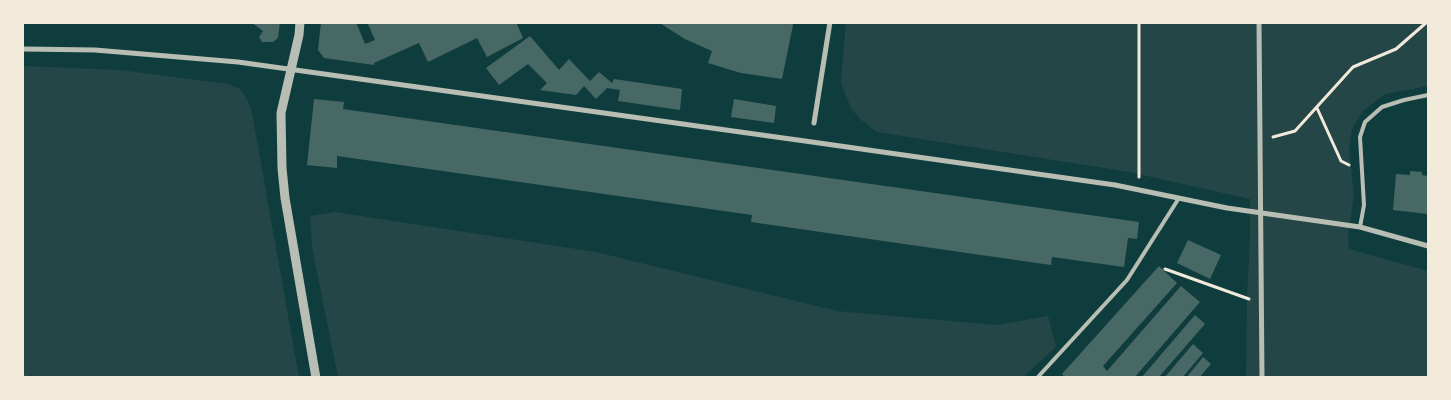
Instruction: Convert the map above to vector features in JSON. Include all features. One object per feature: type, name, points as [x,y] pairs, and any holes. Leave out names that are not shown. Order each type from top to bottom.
[{"type":"street","points":[[300,22],[299,35],[281,113],[282,168],[285,198],[316,378]]},
{"type":"street","points":[[814,123],[830,22]]},
{"type":"street","points":[[1259,22],[1262,378]]},
{"type":"street","points":[[22,49],[104,50],[238,62],[1105,183],[1227,208],[1360,227],[1428,246]]},
{"type":"lane","points":[[1360,227],[1364,205],[1360,137],[1365,122],[1382,108],[1404,100],[1428,95]]},
{"type":"lane","points":[[1038,378],[1128,280],[1178,198]]},
{"type":"path","points":[[1139,22],[1139,179]]},
{"type":"path","points":[[1260,141],[1295,132],[1353,66],[1396,50],[1427,22]]},
{"type":"path","points":[[1317,108],[1342,161],[1361,173]]},
{"type":"path","points":[[1165,269],[1247,299],[1262,299]]},
{"type":"shaded area","points":[[846,23],[1428,23],[1428,86],[1385,94],[1363,111],[1352,129],[1349,149],[1354,196],[1348,236],[1349,249],[1428,271],[1428,377],[1246,377],[1250,199],[1129,172],[877,132],[860,119],[851,108],[842,86]]},
{"type":"shaded area","points":[[23,66],[120,70],[228,84],[240,89],[248,101],[252,113],[299,377],[23,378]]},
{"type":"shaded area","points":[[335,212],[596,252],[837,311],[996,325],[1048,316],[1056,347],[1022,378],[338,377],[312,247],[310,216]]},
{"type":"building","points":[[251,22],[280,22],[278,38],[273,42],[262,42],[259,37],[263,31]]},
{"type":"building","points":[[321,22],[356,22],[365,44],[375,40],[367,22],[516,22],[523,38],[487,57],[477,38],[428,62],[419,43],[374,63],[374,65],[324,58],[318,50]]},
{"type":"building","points":[[658,22],[791,22],[793,25],[782,79],[741,73],[708,63],[712,51],[685,39]]},
{"type":"building","points":[[530,36],[559,70],[569,59],[590,81],[599,72],[612,83],[614,79],[682,89],[680,110],[618,101],[620,90],[607,88],[596,99],[584,86],[576,95],[540,90],[547,83],[528,64],[499,85],[486,68]]},
{"type":"building","points":[[314,99],[344,102],[343,109],[1139,222],[1137,239],[1128,238],[1124,267],[1052,257],[1051,265],[751,222],[752,215],[337,156],[337,168],[307,165]]},
{"type":"building","points":[[734,99],[776,106],[774,123],[731,117]]},
{"type":"building","points":[[1410,171],[1422,172],[1422,175],[1428,176],[1428,214],[1393,210],[1396,174],[1410,175]]},
{"type":"building","points":[[1188,240],[1221,255],[1210,279],[1177,263]]},
{"type":"building","points":[[1159,266],[1177,283],[1103,366],[1107,371],[1181,286],[1200,302],[1134,378],[1065,378],[1062,374]]},
{"type":"building","points":[[1195,315],[1205,324],[1158,378],[1141,378]]},
{"type":"building","points":[[1193,344],[1203,353],[1182,378],[1164,378]]},
{"type":"building","points":[[1203,357],[1211,364],[1199,378],[1186,378]]}]
